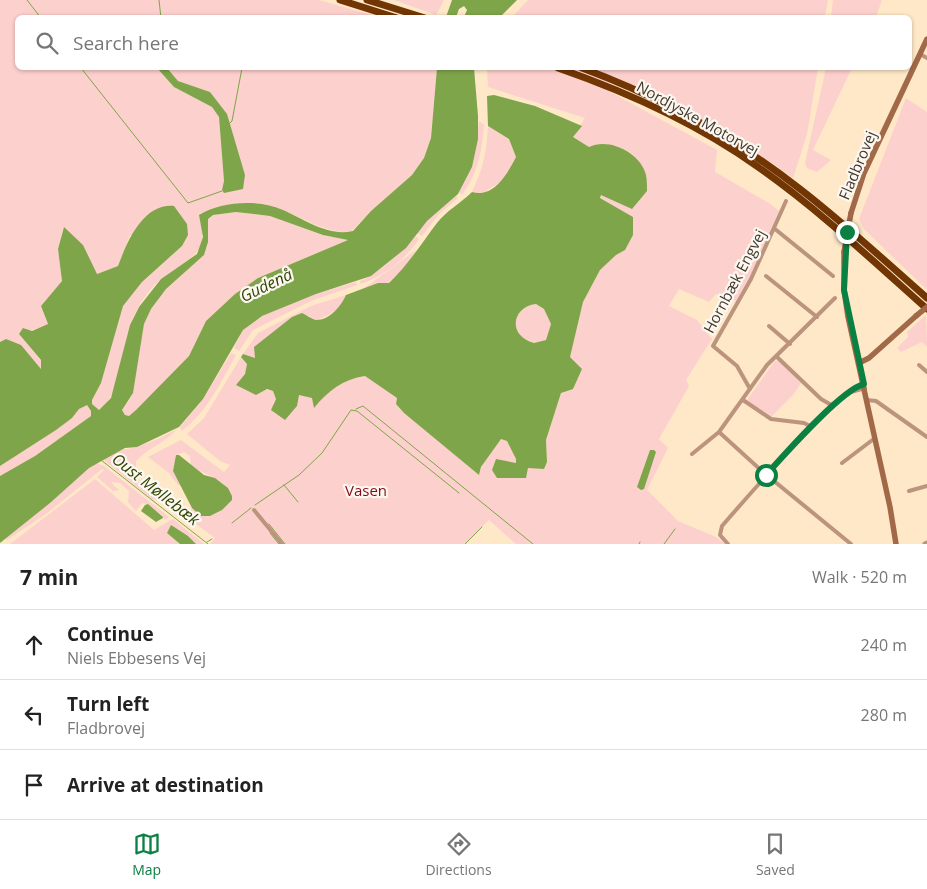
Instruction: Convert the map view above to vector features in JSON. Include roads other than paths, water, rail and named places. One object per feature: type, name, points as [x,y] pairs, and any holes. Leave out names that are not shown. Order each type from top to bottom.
[{"type":"highway","points":[[340,0],[388,15]]},
{"type":"highway","points":[[367,0],[416,15]]},
{"type":"highway","name":"Nordjyske Motorvej","points":[[563,70],[646,103],[715,140],[756,166],[828,221],[927,308]]},
{"type":"highway","name":"Nordjyske Motorvej","points":[[587,70],[622,84],[714,130],[760,160],[807,194],[927,298]]},
{"type":"main road","name":"Fladbrovej","points":[[896,544],[844,290],[844,252],[850,213],[864,173],[927,39]]},
{"type":"main road","points":[[858,361],[875,352],[927,308]]},
{"type":"street","points":[[920,54],[927,58]]},
{"type":"street","name":"Hornbæk Engvej","points":[[750,390],[737,366],[713,346],[751,280],[775,230],[786,201]]},
{"type":"street","points":[[775,230],[833,276]]},
{"type":"street","points":[[766,276],[817,317]]},
{"type":"street","points":[[692,454],[719,432],[767,365],[835,298]]},
{"type":"street","points":[[769,326],[790,344]]},
{"type":"street","points":[[777,357],[821,399],[832,406]]},
{"type":"street","points":[[919,365],[927,372]]},
{"type":"street","points":[[728,544],[720,535],[722,527],[766,475],[832,406],[849,393],[864,386]]},
{"type":"street","points":[[743,400],[776,421],[804,422],[812,427]]},
{"type":"street","points":[[868,400],[876,401],[925,436],[927,430]]},
{"type":"street","points":[[719,432],[766,475],[851,544]]},
{"type":"street","points":[[842,463],[875,438]]},
{"type":"street","points":[[909,491],[927,486]]},
{"type":"street","points":[[254,510],[282,544]]},
{"type":"water","points":[[452,0],[517,0],[502,15],[465,15],[467,10],[464,6],[459,9],[457,15],[447,15]]},
{"type":"water","points":[[159,70],[169,70],[178,81],[210,92],[227,114],[245,175],[243,189],[224,193],[222,190],[224,181],[219,117],[212,107],[174,87]]},
{"type":"water","name":"Gudenå","points":[[437,70],[474,70],[478,139],[472,167],[458,194],[427,221],[406,248],[371,276],[316,294],[262,316],[243,330],[203,399],[179,427],[137,447],[125,448],[89,468],[50,503],[0,543],[0,476],[35,456],[91,416],[91,411],[87,405],[79,409],[72,418],[56,430],[0,466],[0,342],[6,339],[21,345],[41,369],[41,360],[19,334],[23,328],[32,331],[48,324],[41,306],[62,281],[58,249],[64,227],[83,245],[97,274],[118,266],[126,246],[138,226],[153,211],[163,207],[174,206],[187,224],[188,235],[182,246],[142,282],[123,306],[101,383],[92,400],[92,404],[99,410],[111,398],[130,325],[139,307],[161,279],[197,254],[203,237],[199,215],[208,210],[229,204],[263,204],[273,206],[334,232],[353,231],[371,211],[412,175],[424,158],[431,138]],"holes":[[[236,212],[270,216],[323,235],[348,240],[258,278],[235,294],[206,321],[189,356],[136,410],[129,416],[125,415],[122,410],[133,393],[144,324],[151,309],[166,289],[204,255],[208,242],[208,219],[213,215]]]},
{"type":"water","points":[[494,95],[535,106],[582,126],[573,137],[589,147],[597,144],[606,144],[623,149],[638,160],[643,167],[647,179],[647,191],[632,209],[601,195],[600,198],[633,217],[633,235],[625,250],[616,255],[600,270],[583,302],[570,357],[582,369],[573,389],[561,393],[546,440],[547,462],[544,469],[528,468],[526,478],[497,478],[492,470],[496,459],[516,463],[516,459],[507,441],[501,439],[481,467],[479,475],[404,413],[396,404],[397,398],[365,376],[350,380],[336,387],[314,408],[312,398],[299,395],[297,406],[285,420],[271,410],[276,399],[273,391],[267,389],[256,395],[236,385],[245,374],[247,364],[241,357],[243,354],[255,358],[254,347],[292,317],[302,313],[316,320],[326,318],[341,304],[346,295],[378,283],[389,283],[445,215],[472,192],[480,193],[487,191],[499,183],[516,157],[509,139],[488,126],[487,96]],"holes":[[[536,304],[544,309],[551,324],[546,340],[534,343],[525,339],[516,328],[518,315],[528,306]]]},
{"type":"water","points":[[650,450],[656,452],[644,489],[641,490],[637,487]]},
{"type":"water","points":[[176,455],[179,455],[204,475],[215,478],[228,488],[232,500],[222,510],[210,516],[201,516],[192,508],[173,471]]},
{"type":"water","points":[[148,504],[163,518],[156,522],[141,511]]},
{"type":"water","points":[[171,525],[188,536],[196,544],[180,544],[167,533]]},
{"type":"waterway","points":[[27,0],[39,15]]},
{"type":"waterway","points":[[159,0],[161,15]]},
{"type":"waterway","points":[[83,70],[188,203],[222,191]]},
{"type":"waterway","points":[[229,124],[232,121],[242,70]]},
{"type":"waterway","points":[[356,409],[363,406],[533,544]]},
{"type":"waterway","points":[[255,505],[299,475],[322,453],[351,410],[357,411],[459,493]]},
{"type":"waterway","name":"Oust Møllebæk","points":[[101,460],[208,544]]},
{"type":"waterway","points":[[284,485],[298,502]]},
{"type":"waterway","points":[[232,523],[251,508]]},
{"type":"waterway","points":[[269,524],[285,544]]},
{"type":"waterway","points":[[465,544],[482,527]]},
{"type":"waterway","points":[[664,544],[675,529]]},
{"type":"waterway","points":[[270,533],[279,544]]},
{"type":"waterway","name":"Oust Møllebæk","points":[[207,542],[212,539]]},
{"type":"park label","name":"Vasen","points":[[366,490]]}]
